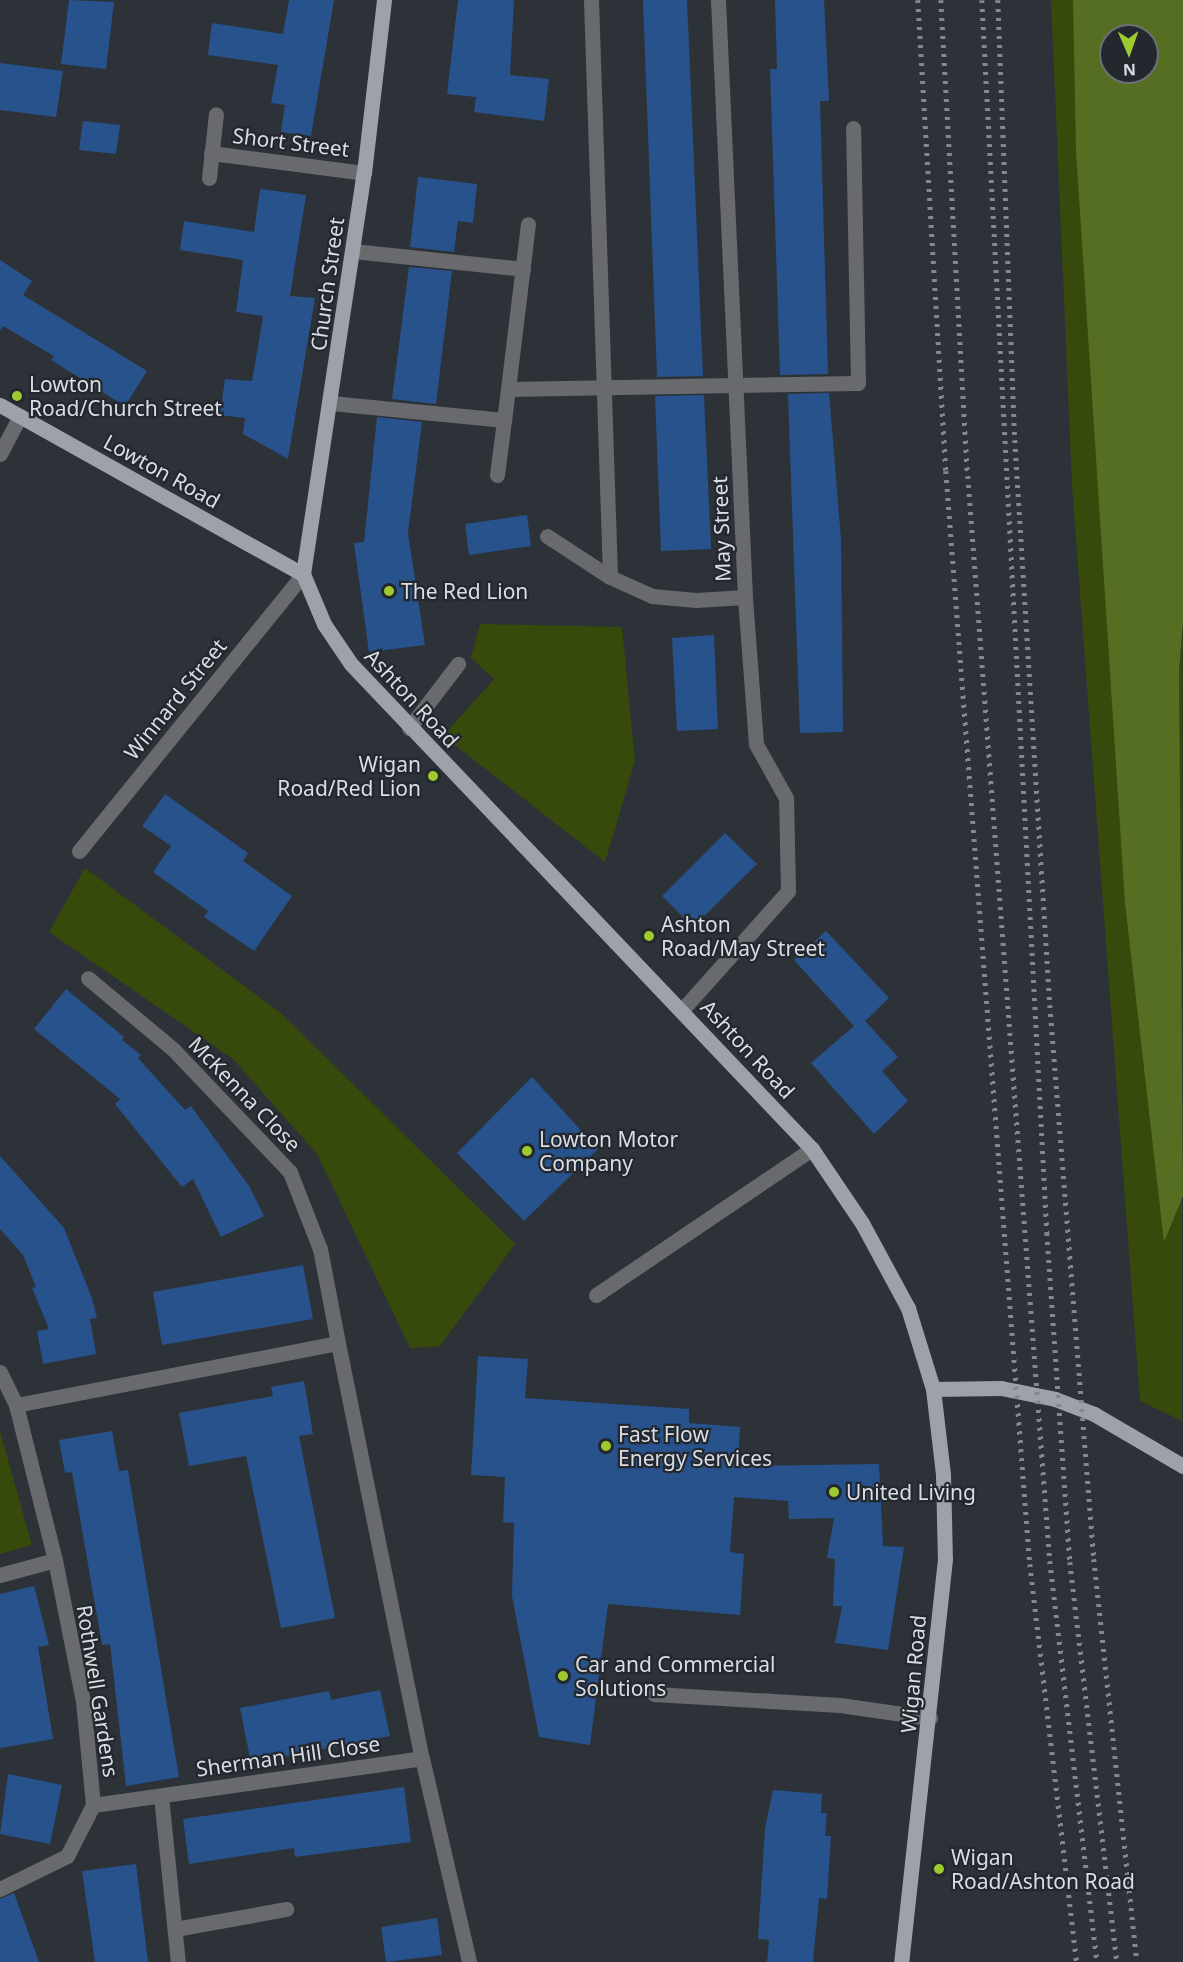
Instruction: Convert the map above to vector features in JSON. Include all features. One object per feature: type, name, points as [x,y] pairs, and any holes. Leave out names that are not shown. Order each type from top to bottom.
[{"type":"main road","name":"Church Street","points":[[303,574],[353,251],[384,0]]},
{"type":"main road","name":"Lowton Road","points":[[0,405],[303,574]]},
{"type":"main road","name":"Ashton Road","points":[[303,574],[335,643],[409,728],[683,1009],[812,1149],[862,1224],[908,1308],[933,1389]]},
{"type":"main road","points":[[933,1389],[1001,1388],[1094,1414],[1183,1466]]},
{"type":"main road","name":"Wigan Road","points":[[901,1962],[930,1718],[945,1559],[943,1474],[933,1389]]},
{"type":"street","points":[[591,0],[610,577]]},
{"type":"street","name":"May Street","points":[[683,1009],[788,891],[786,798],[756,744],[745,597],[718,0]]},
{"type":"street","name":"Short Street","points":[[209,178],[216,114]]},
{"type":"street","points":[[508,389],[604,391],[858,383],[853,128]]},
{"type":"street","name":"Short Street","points":[[211,153],[364,172]]},
{"type":"street","points":[[497,475],[528,224]]},
{"type":"street","points":[[353,251],[523,269]]},
{"type":"street","points":[[330,403],[504,420]]},
{"type":"street","points":[[0,454],[20,416]]},
{"type":"street","points":[[548,536],[610,577],[652,596],[696,600],[745,597]]},
{"type":"street","name":"Winnard Street","points":[[79,850],[303,574]]},
{"type":"street","points":[[409,728],[458,664]]},
{"type":"street","name":"McKenna Close","points":[[88,978],[174,1050],[290,1172],[320,1249],[376,1544],[422,1758]]},
{"type":"street","points":[[596,1295],[812,1149]]},
{"type":"street","points":[[16,1405],[338,1343]]},
{"type":"street","name":"Rothwell Gardens","points":[[0,1372],[16,1405],[55,1560],[83,1701],[93,1805],[67,1856],[0,1889]]},
{"type":"street","points":[[0,1575],[55,1560]]},
{"type":"street","points":[[654,1694],[840,1705],[930,1718]]},
{"type":"street","points":[[422,1758],[469,1962]]},
{"type":"street","name":"Sherman Hill Close","points":[[93,1805],[422,1758]]},
{"type":"street","points":[[161,1796],[178,1962]]},
{"type":"street","points":[[175,1929],[286,1909]]},
{"type":"green space","points":[[1051,0],[1183,0],[1182,1421],[1140,1401],[1072,485]]},
{"type":"green space","points":[[1073,0],[1183,0],[1183,622],[1179,670],[1183,1196],[1164,1242],[1125,903],[1076,151]]},
{"type":"green space","points":[[480,624],[622,627],[635,761],[605,862],[443,736],[494,679],[471,658]]},
{"type":"green space","points":[[85,868],[282,1014],[515,1244],[440,1346],[410,1348],[317,1154],[233,1059],[49,932]]},
{"type":"green space","points":[[0,1431],[32,1545],[0,1554]]},
{"type":"building","points":[[69,0],[114,2],[106,69],[61,64]]},
{"type":"building","points":[[289,0],[334,0],[311,136],[281,132],[285,105],[271,103],[278,65],[208,55],[212,23],[283,34]]},
{"type":"building","points":[[458,0],[514,0],[510,75],[549,79],[544,121],[474,112],[476,97],[447,94]]},
{"type":"building","points":[[643,0],[687,0],[703,376],[657,377]]},
{"type":"building","points":[[775,0],[824,0],[829,101],[820,101],[828,374],[780,375],[770,69],[777,69]]},
{"type":"building","points":[[0,63],[63,71],[56,117],[0,110]]},
{"type":"building","points":[[83,121],[120,125],[116,154],[79,150]]},
{"type":"building","points":[[418,177],[477,184],[473,223],[458,221],[454,252],[410,247]]},
{"type":"building","points":[[260,189],[306,195],[290,296],[315,298],[288,459],[243,434],[245,418],[220,415],[225,379],[252,381],[263,316],[236,312],[243,260],[180,250],[184,221],[254,232]]},
{"type":"building","points":[[0,260],[32,281],[23,295],[147,371],[125,406],[51,360],[54,356],[3,326],[0,331]]},
{"type":"building","points":[[409,267],[452,271],[436,404],[392,399]]},
{"type":"building","points":[[829,393],[841,539],[843,732],[800,733],[788,394]]},
{"type":"building","points":[[704,395],[711,549],[661,551],[655,396]]},
{"type":"building","points":[[377,417],[422,422],[408,533],[425,645],[369,652],[354,543],[364,542]]},
{"type":"building","points":[[527,515],[531,546],[469,555],[465,524]]},
{"type":"building","points":[[714,635],[718,729],[677,731],[672,638]]},
{"type":"building","points":[[165,794],[248,853],[243,861],[292,896],[254,951],[204,917],[208,911],[153,872],[171,846],[142,826]]},
{"type":"building","points":[[725,833],[757,864],[693,927],[662,896]]},
{"type":"building","points":[[826,931],[889,998],[865,1021],[898,1057],[882,1071],[908,1101],[874,1134],[811,1063],[854,1026],[794,960]]},
{"type":"building","points":[[66,989],[124,1037],[122,1040],[141,1055],[138,1058],[185,1110],[191,1106],[249,1186],[264,1216],[221,1237],[193,1179],[182,1187],[115,1104],[120,1099],[34,1029]]},
{"type":"building","name":"Lowton Motor Company","points":[[532,1077],[598,1149],[524,1221],[457,1153]]},
{"type":"building","points":[[0,1156],[64,1228],[92,1298],[97,1318],[90,1319],[96,1354],[43,1364],[37,1331],[49,1329],[32,1288],[36,1287],[23,1255],[0,1229]]},
{"type":"building","points":[[303,1265],[313,1319],[162,1345],[153,1292]]},
{"type":"building","points":[[478,1356],[528,1359],[525,1398],[689,1409],[689,1423],[740,1427],[738,1466],[879,1464],[883,1546],[904,1547],[888,1650],[835,1643],[842,1606],[833,1606],[835,1559],[827,1558],[834,1518],[789,1519],[788,1501],[734,1497],[730,1552],[744,1554],[740,1615],[608,1604],[590,1745],[539,1737],[512,1596],[514,1523],[503,1522],[505,1477],[471,1475]]},
{"type":"building","points":[[304,1381],[313,1434],[299,1436],[335,1618],[281,1628],[246,1456],[189,1466],[179,1413],[273,1396],[271,1387]]},
{"type":"building","points":[[112,1431],[119,1471],[128,1470],[179,1777],[126,1786],[110,1644],[102,1645],[72,1472],[65,1473],[59,1440]]},
{"type":"building","points":[[34,1586],[49,1645],[38,1647],[53,1739],[0,1748],[0,1594]]},
{"type":"building","points":[[380,1690],[390,1736],[251,1763],[240,1708],[329,1691],[331,1700]]},
{"type":"building","points":[[8,1774],[62,1785],[50,1844],[0,1834]]},
{"type":"building","points":[[404,1787],[411,1842],[295,1857],[294,1848],[189,1864],[183,1819]]},
{"type":"building","points":[[773,1790],[822,1794],[821,1813],[827,1813],[825,1836],[831,1836],[827,1899],[819,1898],[813,1962],[767,1962],[769,1940],[758,1939],[765,1828]]},
{"type":"building","points":[[136,1864],[148,1962],[95,1962],[82,1871]]},
{"type":"building","points":[[14,1893],[39,1962],[0,1962],[0,1899]]},
{"type":"building","points":[[437,1918],[442,1955],[386,1962],[381,1927]]},
{"type":"railway","points":[[918,0],[946,471],[1030,1564],[1077,1962]]},
{"type":"railway","points":[[941,0],[968,476],[1050,1561],[1097,1962]]},
{"type":"railway","points":[[982,0],[1047,1233],[1070,1562],[1117,1962]]},
{"type":"railway","points":[[998,0],[1015,440],[1050,1005],[1094,1559],[1137,1962]]},
{"type":"place","name":"Lowton Road/Church Street","points":[[17,396]]},
{"type":"place","name":"The Red Lion","points":[[389,591]]},
{"type":"place","name":"Wigan Road/Red Lion","points":[[433,776]]},
{"type":"place","name":"Ashton Road/May Street","points":[[649,936]]},
{"type":"place","name":"Lowton Motor Company","points":[[527,1151]]},
{"type":"place","name":"Fast Flow Energy Services","points":[[606,1446]]},
{"type":"place","name":"United Living","points":[[834,1492]]},
{"type":"place","name":"Car and Commercial Solutions","points":[[563,1676]]},
{"type":"place","name":"Wigan Road/Ashton Road","points":[[939,1869]]}]
